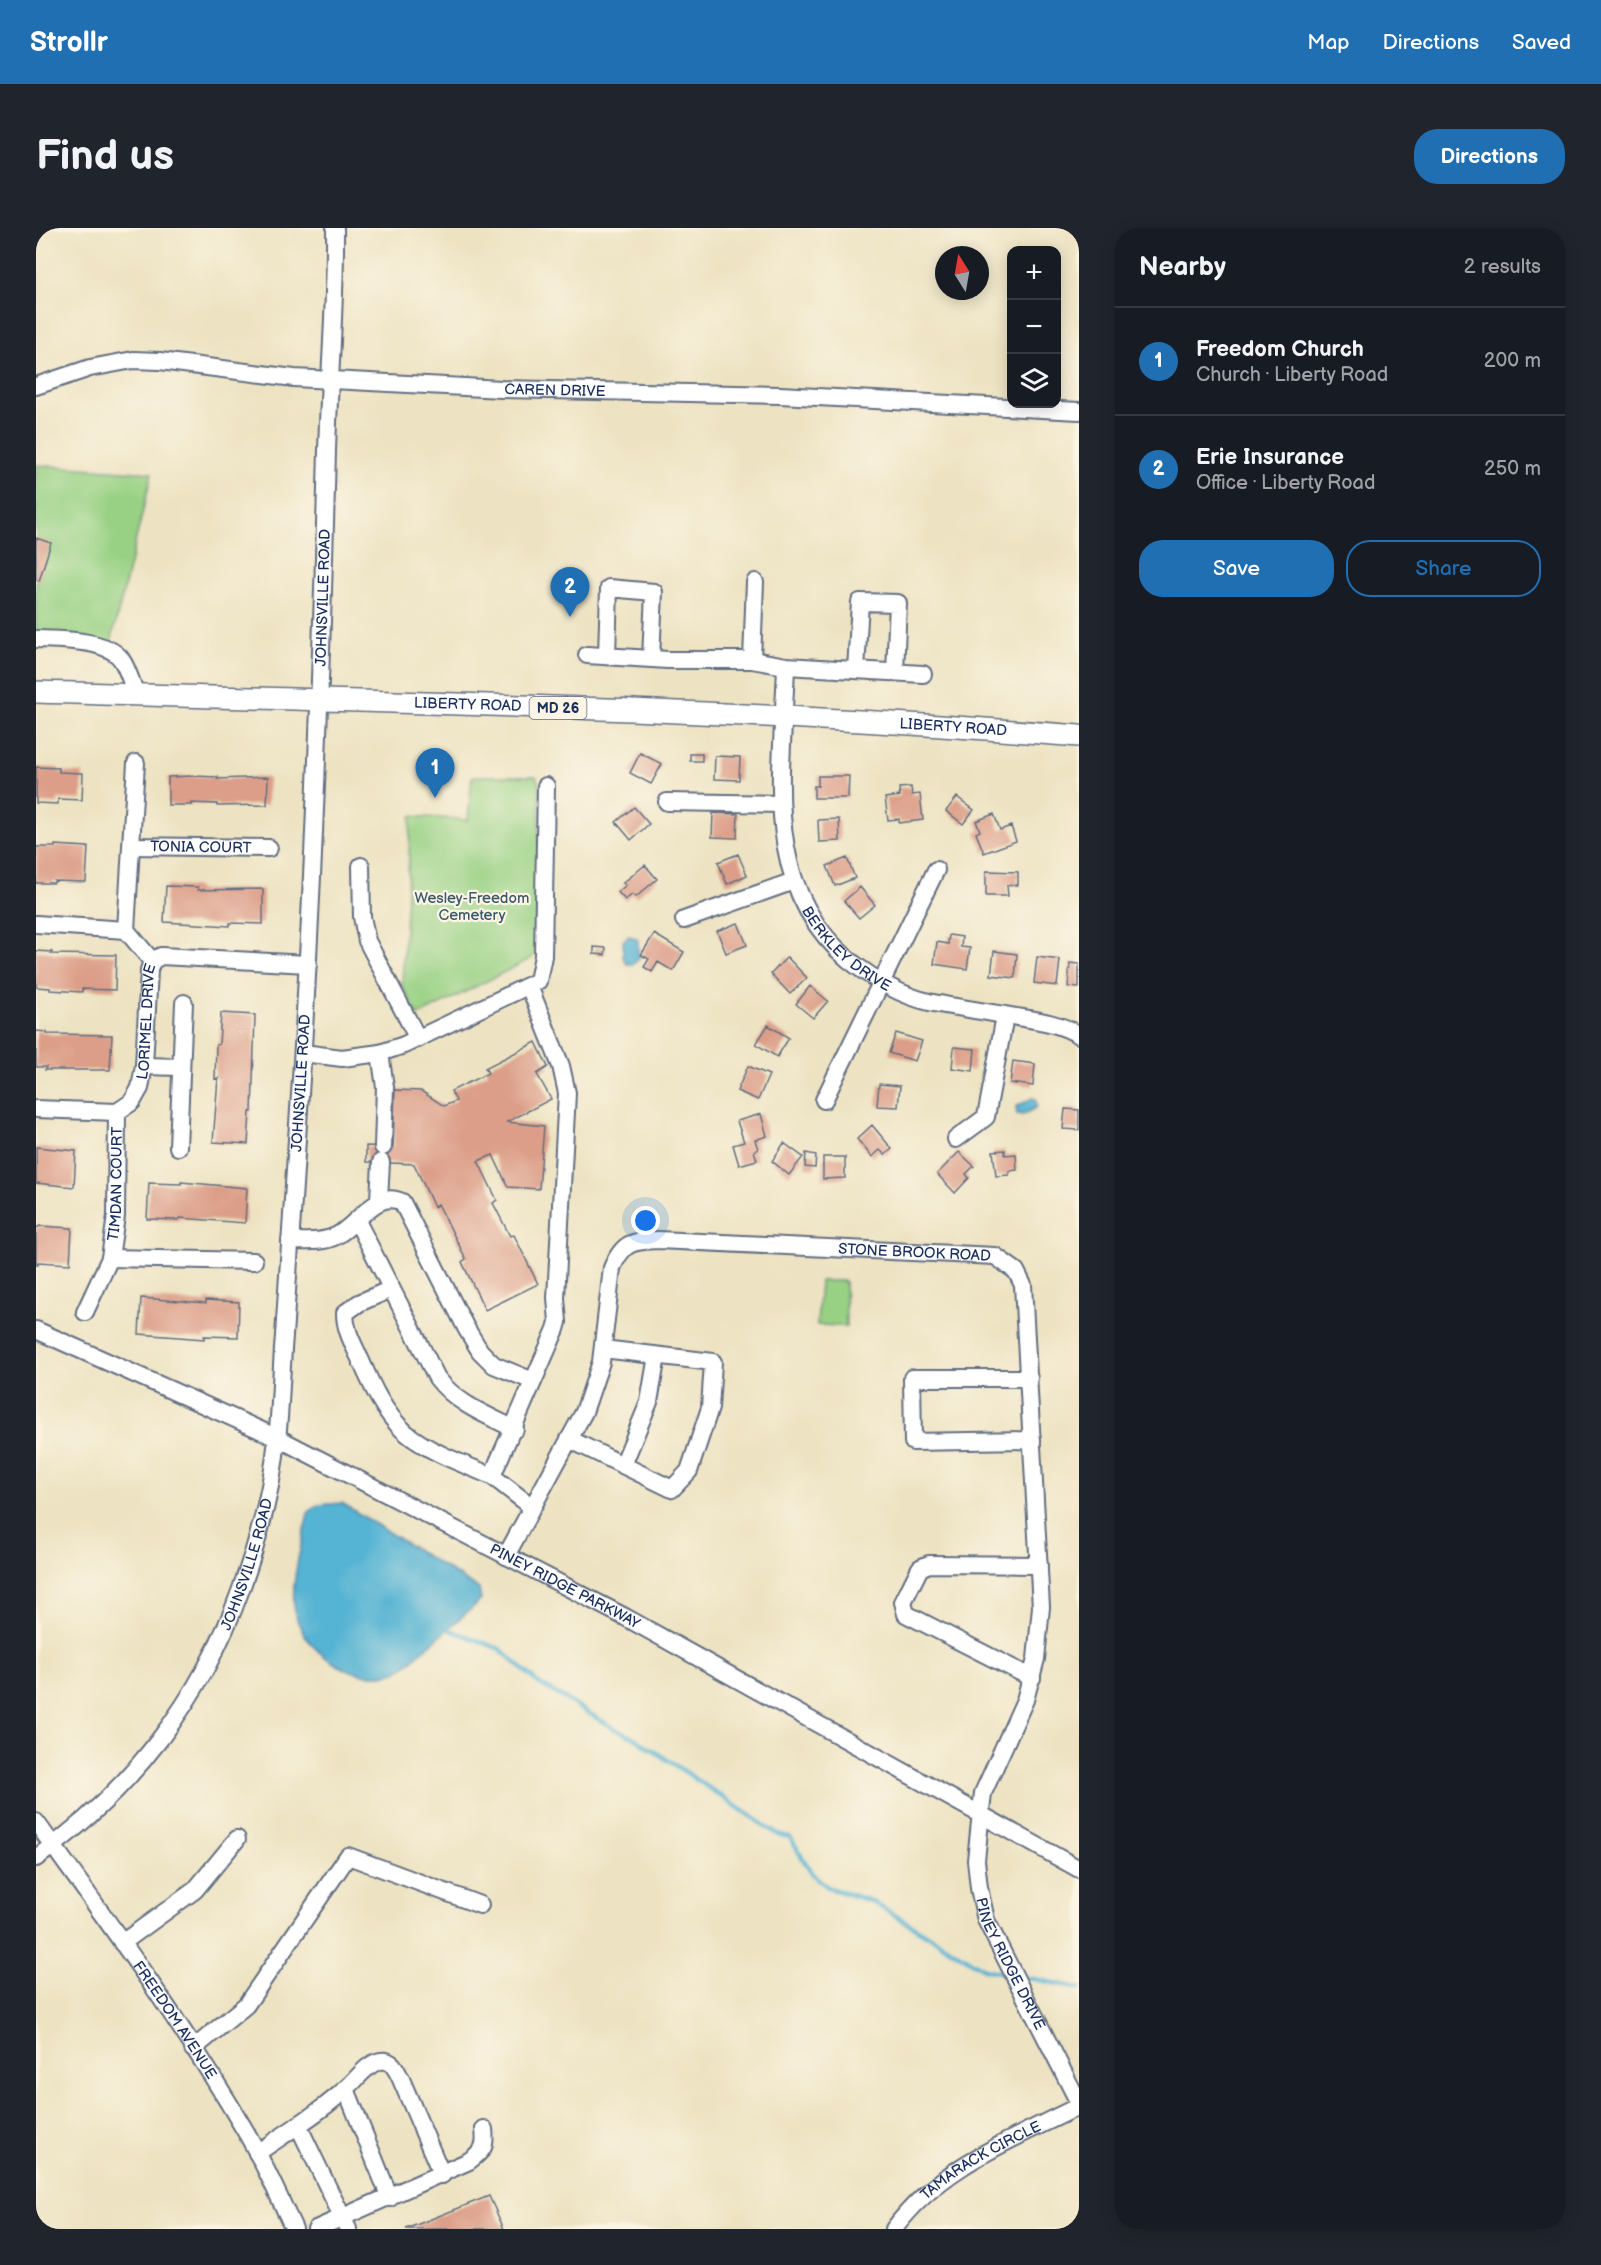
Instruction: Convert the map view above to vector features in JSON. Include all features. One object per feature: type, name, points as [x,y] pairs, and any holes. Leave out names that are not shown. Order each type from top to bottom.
[{"type":"main road","name":"LIBERTY ROAD","points":[[36,692],[783,716],[950,725],[1079,736]]},
{"type":"street","name":"JOHNSVILLE ROAD","points":[[36,1858],[112,1794],[160,1743],[202,1676],[226,1630],[242,1588],[259,1530],[278,1438],[303,1053],[321,700],[329,380],[336,269],[336,228]]},
{"type":"street","name":"CAREN DRIVE","points":[[36,386],[90,368],[133,360],[329,380],[502,389],[791,396],[1079,411]]},
{"type":"street","points":[[752,660],[755,582]]},
{"type":"street","points":[[607,656],[609,588],[654,592],[651,659]]},
{"type":"street","points":[[856,670],[860,602],[898,603],[895,672]]},
{"type":"street","points":[[36,639],[110,648],[123,662],[136,695]]},
{"type":"street","points":[[587,655],[651,659],[752,660],[786,666],[923,674]]},
{"type":"street","name":"BERKLEY DRIVE","points":[[786,666],[780,804],[784,843],[794,881],[803,903],[832,944],[864,972],[911,997],[1005,1016],[1043,1021],[1067,1028],[1079,1035]]},
{"type":"street","name":"TONIA COURT","points":[[126,930],[136,763]]},
{"type":"street","points":[[303,1053],[342,1058],[380,1053],[418,1039],[538,981],[543,956],[546,786]]},
{"type":"street","points":[[667,802],[780,804]]},
{"type":"street","name":"TONIA COURT","points":[[132,846],[269,848]]},
{"type":"street","points":[[362,866],[362,916],[368,941],[418,1039]]},
{"type":"street","points":[[824,1100],[936,870]]},
{"type":"street","points":[[684,920],[794,881]]},
{"type":"street","points":[[36,924],[126,930],[152,961]]},
{"type":"street","name":"LORIMEL DRIVE","points":[[117,1112],[132,1102],[140,1088],[144,1066],[149,970],[152,961],[161,956],[308,964]]},
{"type":"street","points":[[492,1476],[515,1429],[558,1322],[556,1298],[567,1093],[561,1066],[529,986]]},
{"type":"street","points":[[178,1147],[184,1003]]},
{"type":"street","points":[[956,1139],[986,1117],[1005,1016]]},
{"type":"street","points":[[379,1200],[385,1088],[380,1053]]},
{"type":"street","points":[[144,1066],[181,1067]]},
{"type":"street","points":[[36,1109],[117,1112]]},
{"type":"street","name":"TIMDAN COURT","points":[[85,1312],[110,1258],[116,1216],[117,1112]]},
{"type":"street","points":[[290,1241],[324,1241],[338,1235],[357,1221],[379,1200],[392,1197],[402,1202],[480,1351],[494,1365],[533,1381]]},
{"type":"street","points":[[357,1221],[437,1378],[448,1392],[467,1406],[515,1429]]},
{"type":"street","name":"STONE BROOK ROAD","points":[[506,1556],[584,1412],[601,1362],[612,1268],[618,1254],[628,1244],[639,1241],[995,1256],[1016,1271],[1023,1285],[1041,1607],[1032,1678],[1025,1700],[983,1793],[981,1816]]},
{"type":"street","name":"TIMDAN COURT","points":[[110,1258],[254,1261]]},
{"type":"street","points":[[391,1289],[359,1303],[345,1313],[345,1326],[374,1389],[387,1411],[406,1432],[456,1462],[492,1476],[532,1507]]},
{"type":"street","name":"PINEY RIDGE PARKWAY","points":[[36,1330],[278,1438],[625,1617],[1079,1869]]},
{"type":"street","points":[[569,1439],[672,1489],[689,1471],[710,1408],[713,1362],[603,1349]]},
{"type":"street","points":[[623,1465],[649,1402],[657,1356]]},
{"type":"street","points":[[1029,1378],[912,1378],[913,1442],[1032,1440]]},
{"type":"street","points":[[1032,1678],[906,1614],[903,1602],[920,1568],[928,1564],[1039,1565]]},
{"type":"street","name":"PINEY RIDGE DRIVE","points":[[981,1816],[976,1860],[986,1920],[1079,2104]]},
{"type":"street","name":"FREEDOM AVENUE","points":[[36,1822],[122,1943],[193,2049],[257,2153],[294,2229]]},
{"type":"street","points":[[122,1943],[195,1890],[237,1839]]},
{"type":"street","points":[[193,2049],[246,2005],[348,1856],[480,1905]]},
{"type":"street","points":[[257,2153],[346,2089],[375,2063],[386,2061],[394,2065],[442,2175]]},
{"type":"street","points":[[346,2089],[390,2198]]},
{"type":"street","name":"TAMARACK CIRCLE","points":[[894,2229],[915,2203],[953,2171],[1079,2104]]},
{"type":"street","points":[[298,2124],[346,2223]]},
{"type":"street","points":[[316,2229],[346,2223],[390,2198],[469,2161],[486,2145],[484,2129]]},
{"type":"green space","points":[[36,465],[152,473],[111,642],[36,639]]},
{"type":"green space","name":"Wesley-Freedom Cemetery","points":[[536,776],[540,787],[537,950],[532,958],[418,1016],[402,985],[411,816],[468,820],[472,777]]},
{"type":"green space","points":[[820,1281],[845,1281],[846,1326],[817,1325]]},
{"type":"water","points":[[628,936],[638,940],[639,959],[633,964],[627,964],[623,957],[623,941]]},
{"type":"water","points":[[1032,1098],[1036,1099],[1037,1107],[1023,1115],[1017,1114],[1016,1107]]},
{"type":"water","points":[[342,1503],[479,1589],[481,1600],[398,1671],[382,1675],[366,1674],[335,1663],[309,1641],[300,1627],[295,1612],[295,1576],[308,1513],[318,1505]]},
{"type":"building","points":[[36,538],[51,543],[39,581],[36,580]]},
{"type":"building","points":[[640,753],[662,764],[651,784],[630,773]]},
{"type":"building","points":[[690,754],[702,754],[702,761],[690,761]]},
{"type":"building","points":[[715,756],[740,757],[739,780],[714,779]]},
{"type":"building","points":[[36,767],[59,768],[59,772],[83,773],[82,800],[58,799],[58,804],[36,803]]},
{"type":"building","points":[[818,776],[849,776],[848,798],[814,798],[814,786],[818,786]]},
{"type":"building","points":[[168,777],[218,777],[217,779],[268,777],[267,805],[217,806],[217,804],[191,803],[192,805],[168,805]]},
{"type":"building","points":[[911,787],[912,795],[920,794],[923,820],[899,823],[899,819],[888,820],[885,798],[900,796],[899,788]]},
{"type":"building","points":[[957,797],[974,810],[963,824],[946,811]]},
{"type":"building","points":[[634,807],[649,824],[631,840],[616,822]]},
{"type":"building","points":[[713,813],[738,814],[737,838],[712,837]]},
{"type":"building","points":[[994,814],[1000,830],[1011,826],[1016,841],[984,853],[976,833],[980,831],[976,821]]},
{"type":"building","points":[[839,819],[840,841],[819,842],[818,820]]},
{"type":"building","points":[[55,845],[88,847],[86,882],[36,883],[36,847],[55,847]]},
{"type":"building","points":[[738,854],[747,875],[727,884],[718,862]]},
{"type":"building","points":[[847,858],[855,878],[835,886],[827,866]]},
{"type":"building","points":[[645,865],[657,879],[636,897],[633,894],[625,900],[618,892],[626,885],[623,883]]},
{"type":"building","points":[[986,871],[1018,872],[1018,885],[1007,885],[1008,896],[986,896]]},
{"type":"building","points":[[166,886],[198,887],[198,890],[263,889],[263,924],[230,923],[230,926],[164,922]]},
{"type":"building","points":[[860,887],[875,905],[859,918],[844,901]]},
{"type":"building","points":[[738,923],[747,945],[726,953],[717,931]]},
{"type":"building","points":[[654,934],[684,952],[673,971],[658,962],[652,972],[644,967],[649,959],[641,955]]},
{"type":"building","points":[[949,935],[962,937],[961,947],[970,948],[967,969],[934,964],[937,942],[948,944]]},
{"type":"building","points":[[594,947],[606,948],[605,955],[594,954]]},
{"type":"building","points":[[36,951],[52,952],[51,954],[116,955],[115,990],[82,989],[82,992],[36,987]]},
{"type":"building","points":[[994,951],[1017,954],[1015,978],[991,975]]},
{"type":"building","points":[[787,957],[807,978],[790,994],[771,974]]},
{"type":"building","points":[[1037,957],[1060,960],[1057,986],[1034,983]]},
{"type":"building","points":[[1070,963],[1079,964],[1079,988],[1068,987]]},
{"type":"building","points":[[810,986],[828,1001],[813,1018],[796,1004]]},
{"type":"building","points":[[221,1013],[255,1015],[252,1112],[250,1112],[248,1144],[213,1142],[218,1078],[215,1079],[216,1045],[219,1044]]},
{"type":"building","points":[[768,1025],[789,1038],[777,1057],[756,1044]]},
{"type":"building","points":[[36,1031],[47,1032],[47,1034],[112,1035],[110,1070],[45,1070],[46,1067],[36,1067]]},
{"type":"building","points":[[896,1033],[922,1041],[915,1061],[889,1053]]},
{"type":"building","points":[[536,1042],[548,1067],[537,1074],[551,1099],[507,1122],[544,1126],[539,1189],[508,1187],[493,1155],[478,1161],[497,1200],[493,1203],[510,1236],[514,1235],[538,1284],[485,1310],[462,1262],[466,1259],[438,1204],[434,1207],[414,1164],[366,1162],[366,1146],[393,1147],[395,1090],[421,1091],[444,1106],[456,1101],[451,1091],[488,1073],[485,1068]]},
{"type":"building","points":[[954,1047],[975,1049],[973,1071],[952,1068]]},
{"type":"building","points":[[1013,1061],[1035,1064],[1033,1086],[1010,1083]]},
{"type":"building","points":[[748,1066],[769,1075],[758,1100],[737,1091]]},
{"type":"building","points":[[879,1084],[900,1086],[898,1107],[877,1106]]},
{"type":"building","points":[[1065,1109],[1079,1110],[1079,1130],[1063,1129]]},
{"type":"building","points":[[761,1114],[767,1136],[755,1140],[758,1149],[754,1151],[757,1160],[739,1165],[733,1145],[744,1142],[737,1121]]},
{"type":"building","points":[[872,1125],[892,1149],[885,1155],[880,1150],[872,1157],[857,1139]]},
{"type":"building","points":[[784,1143],[803,1157],[789,1175],[772,1161]]},
{"type":"building","points":[[36,1147],[76,1151],[74,1187],[36,1183]]},
{"type":"building","points":[[1005,1150],[1005,1155],[1016,1154],[1017,1170],[1009,1171],[1009,1175],[996,1176],[993,1151]]},
{"type":"building","points":[[959,1152],[974,1166],[966,1174],[969,1178],[955,1193],[937,1174]]},
{"type":"building","points":[[806,1153],[816,1155],[815,1168],[805,1167]]},
{"type":"building","points":[[823,1157],[845,1157],[845,1178],[823,1179]]},
{"type":"building","points":[[181,1182],[247,1188],[245,1223],[180,1218],[179,1220],[147,1219],[149,1183],[181,1184]]},
{"type":"building","points":[[40,1226],[72,1228],[70,1264],[38,1262],[36,1265],[36,1228]]},
{"type":"building","points":[[141,1298],[206,1303],[206,1300],[239,1302],[238,1337],[204,1336],[204,1339],[139,1334]]},
{"type":"building","points":[[489,2196],[504,2229],[406,2229]]},
{"type":"waterway","points":[[448,1629],[500,1649],[537,1682],[615,1729],[635,1738],[777,1834],[790,1837],[812,1874],[829,1888],[871,1901],[984,1969],[999,1972]]},
{"type":"waterway","points":[[1029,1978],[1079,1988]]},
{"type":"place","name":"Erie Insurance","points":[[570,617]]},
{"type":"place","name":"Freedom Church","points":[[435,798]]}]
